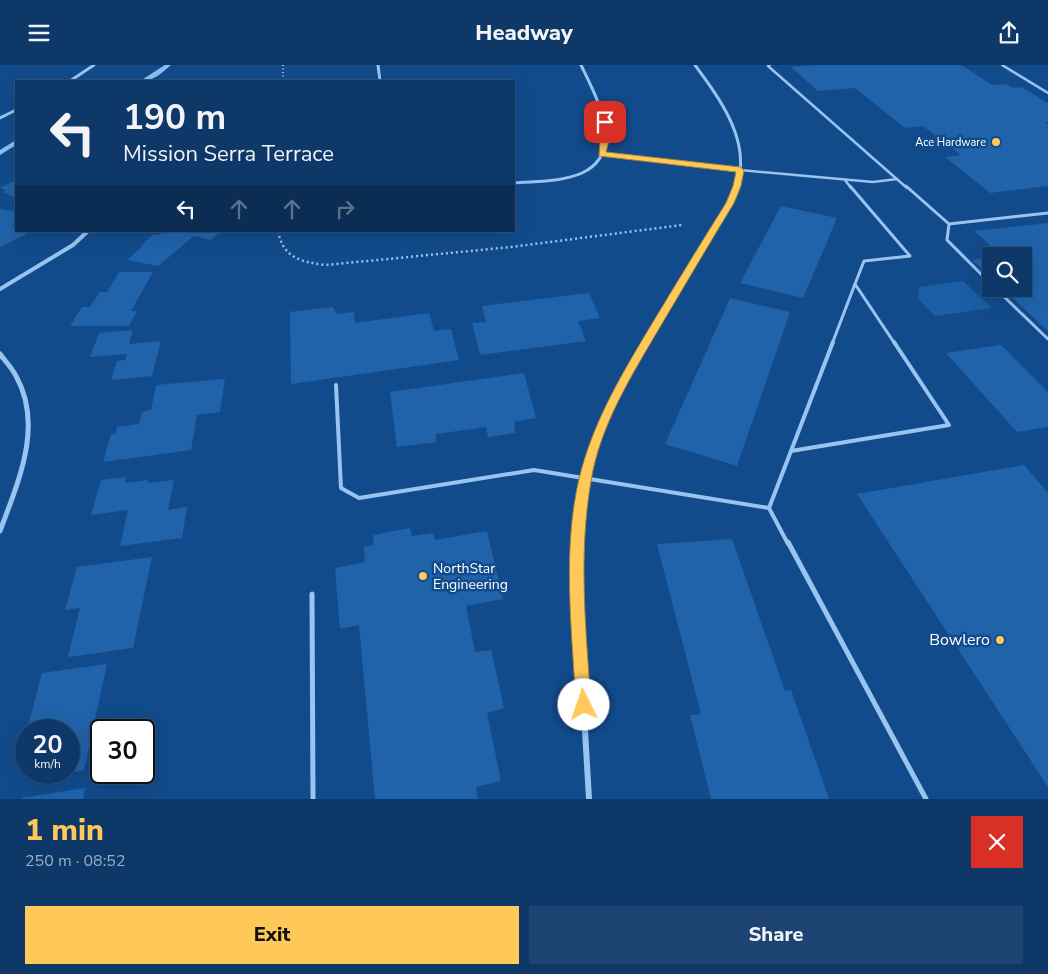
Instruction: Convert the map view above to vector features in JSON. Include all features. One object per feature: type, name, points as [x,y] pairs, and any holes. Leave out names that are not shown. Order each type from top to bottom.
[{"type":"street","points":[[72,80],[94,65]]},
{"type":"street","points":[[378,65],[380,80]]},
{"type":"street","points":[[515,183],[581,174],[595,166],[602,154],[606,131],[603,114],[581,65]]},
{"type":"street","points":[[589,799],[576,576],[579,518],[585,478],[599,430],[621,384],[730,203],[737,186],[740,170],[736,129],[722,104],[694,65]]},
{"type":"street","points":[[0,118],[15,110]]},
{"type":"street","points":[[602,154],[740,170]]},
{"type":"street","points":[[0,289],[66,249],[87,232]]},
{"type":"street","points":[[0,354],[11,366],[21,382],[27,399],[30,418],[26,451],[0,531]]},
{"type":"lane","points":[[770,65],[768,66],[949,225],[1048,213]]},
{"type":"lane","points":[[1002,65],[1048,93]]},
{"type":"lane","points":[[740,170],[873,183],[897,179]]},
{"type":"lane","points":[[845,180],[910,256],[864,261],[770,508],[926,799]]},
{"type":"lane","points":[[949,225],[947,241],[982,275]]},
{"type":"lane","points":[[791,451],[949,425],[855,284]]},
{"type":"lane","points":[[1004,297],[1048,339]]},
{"type":"lane","points":[[336,385],[341,488],[359,498],[534,470],[770,508]]},
{"type":"lane","points":[[312,594],[313,799]]},
{"type":"path","points":[[283,65],[283,80]]},
{"type":"path","points":[[278,232],[281,245],[294,258],[302,262],[326,265],[511,247],[682,225]]},
{"type":"shaded area","points":[[963,281],[992,308],[935,316],[918,299],[919,287]]},
{"type":"building","name":"Ace Hardware","points":[[814,65],[961,65],[992,85],[1006,84],[1013,88],[1021,87],[1048,103],[1048,122],[1045,122],[1048,124],[1048,186],[990,193],[945,157],[961,155],[923,126],[905,128],[855,88],[818,91],[791,67]]},
{"type":"building","points":[[15,180],[15,198],[3,192],[6,190],[0,188]]},
{"type":"building","points":[[781,206],[837,218],[803,298],[740,283]]},
{"type":"building","points":[[0,209],[15,211],[15,222],[12,225],[15,227],[15,232],[27,234],[0,247]]},
{"type":"building","points":[[1048,223],[1048,331],[1012,297],[1032,297],[1032,247],[992,247],[974,231]]},
{"type":"building","points":[[162,232],[219,232],[211,240],[194,236],[158,266],[127,260],[154,234],[159,235]]},
{"type":"building","points":[[982,258],[982,269],[972,260]]},
{"type":"building","points":[[119,272],[153,272],[131,311],[137,311],[129,326],[70,326],[82,307],[90,307],[100,292],[107,292]]},
{"type":"building","points":[[589,293],[600,318],[578,321],[586,341],[480,355],[472,323],[486,322],[482,306]]},
{"type":"building","points":[[730,298],[790,312],[737,466],[665,444]]},
{"type":"building","points":[[333,307],[337,314],[354,312],[355,323],[429,313],[434,331],[451,329],[459,360],[291,384],[290,312]]},
{"type":"building","points":[[133,330],[129,344],[161,341],[152,376],[111,380],[117,361],[125,360],[127,354],[90,357],[99,333]]},
{"type":"building","points":[[1001,345],[1048,392],[1048,427],[1017,432],[946,353]]},
{"type":"building","points":[[524,373],[536,418],[514,422],[515,433],[488,437],[486,427],[436,434],[436,442],[397,447],[390,392]]},
{"type":"building","points":[[225,379],[220,412],[197,415],[191,450],[103,462],[111,434],[115,434],[117,427],[139,424],[142,412],[151,410],[156,385]]},
{"type":"building","name":"Bowlero","points":[[1024,465],[1048,493],[1048,787],[857,494]]},
{"type":"building","points":[[126,477],[125,483],[148,480],[147,483],[174,480],[168,510],[187,507],[182,538],[120,546],[128,510],[91,515],[101,480]]},
{"type":"building","points":[[410,528],[412,536],[433,533],[435,540],[487,531],[503,599],[466,606],[475,652],[491,650],[504,708],[487,713],[501,781],[476,787],[478,799],[375,799],[359,625],[340,629],[335,568],[365,562],[364,547],[374,545],[373,535]]},
{"type":"building","points":[[732,539],[785,691],[791,690],[829,799],[711,799],[690,715],[701,714],[657,544]]},
{"type":"building","points":[[152,557],[133,648],[68,657],[80,608],[65,610],[77,567]]},
{"type":"building","points":[[107,664],[95,719],[90,719],[90,742],[84,770],[80,771],[80,719],[30,719],[42,673]]},
{"type":"building","points":[[85,788],[83,799],[22,799],[22,798]]},
{"type":"waterway","points":[[145,80],[168,65]]},
{"type":"waterway","points":[[0,153],[15,143]]},
{"type":"place","name":"Ace Hardware","points":[[996,142]]},
{"type":"place","name":"NorthStar Engineering","points":[[423,576]]},
{"type":"place","name":"Bowlero","points":[[1000,640]]},
{"type":"route","points":[[584,705],[576,576],[577,541],[585,480],[592,454],[599,430],[621,384],[730,203],[737,186],[740,170],[602,154],[606,131],[605,122]]}]
